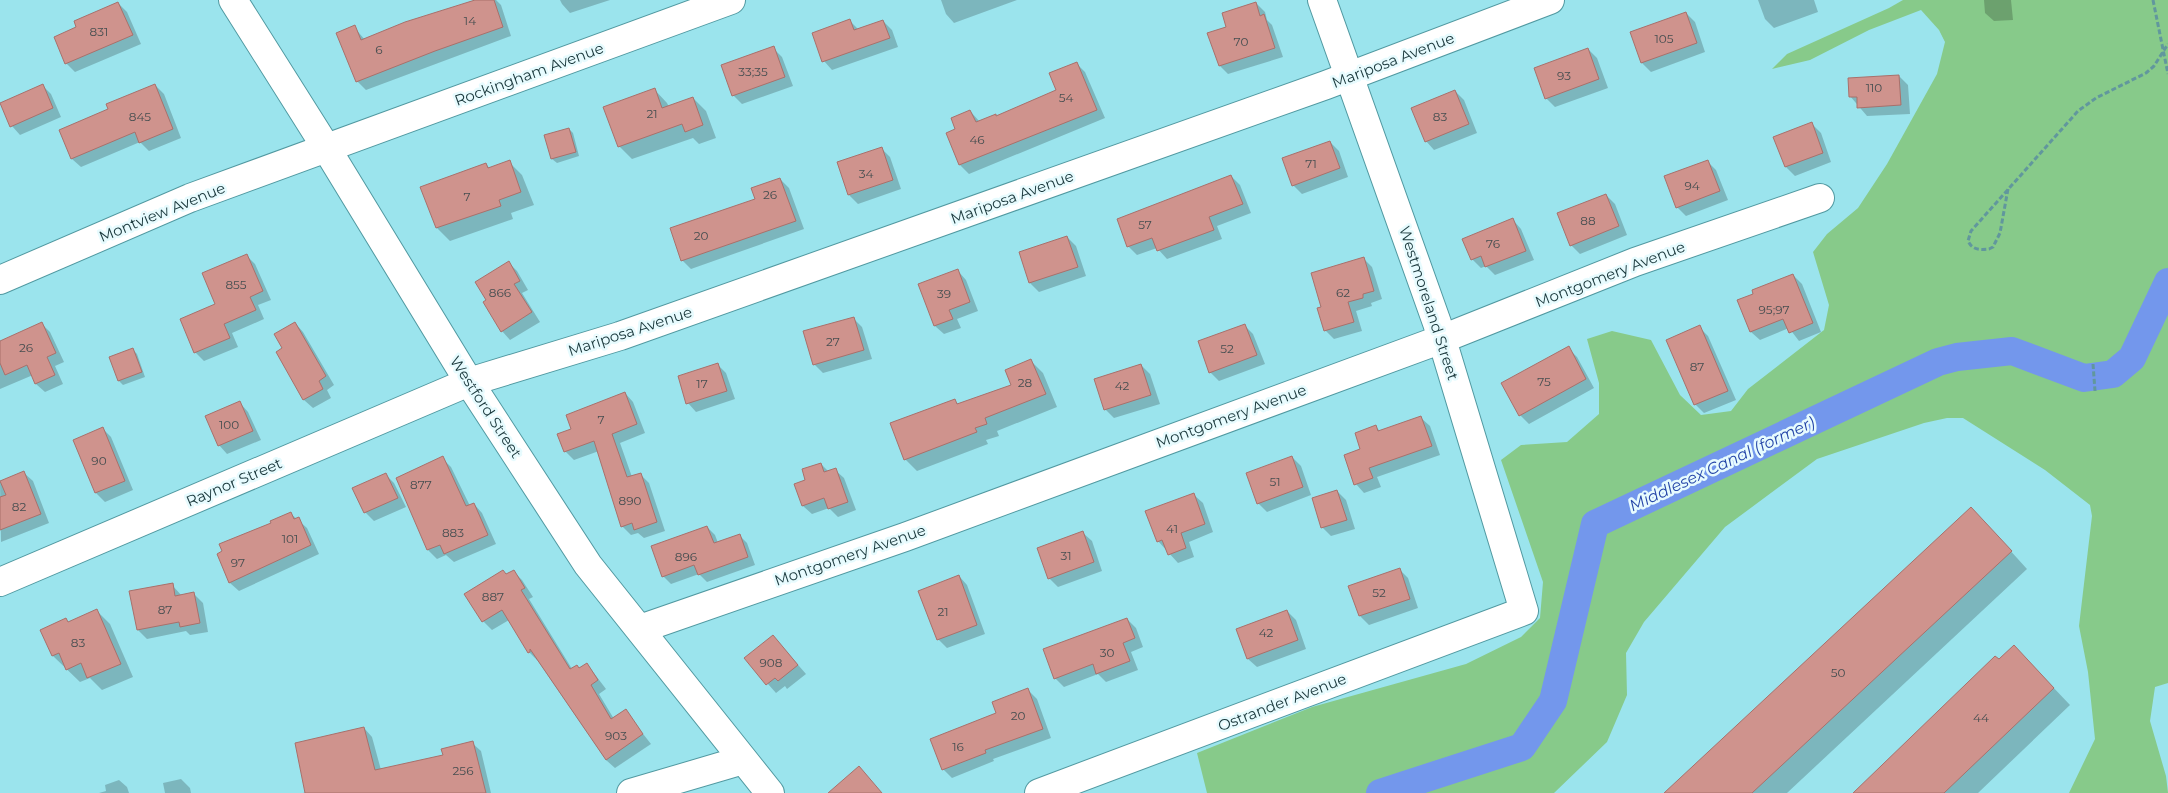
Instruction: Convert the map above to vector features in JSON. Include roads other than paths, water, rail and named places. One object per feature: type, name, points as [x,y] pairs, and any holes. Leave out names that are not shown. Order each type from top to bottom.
[{"type":"street","name":"Westford Street","points":[[232,0],[326,148],[469,382],[588,564],[770,793]]},
{"type":"street","name":"Rockingham Avenue","points":[[326,148],[731,0]]},
{"type":"street","name":"Westmoreland Street","points":[[1322,0],[1351,76],[1442,338],[1524,611]]},
{"type":"street","name":"Mariposa Avenue","points":[[469,382],[620,336],[1351,76],[1550,0]]},
{"type":"street","name":"Montview Avenue","points":[[0,280],[190,198],[326,148]]},
{"type":"street","name":"Montgomery Avenue","points":[[640,629],[905,536],[1442,338],[1635,262],[1820,198]]},
{"type":"street","name":"Raynor Street","points":[[0,582],[469,382]]},
{"type":"street","name":"Ostrander Avenue","points":[[1039,793],[1524,611]]},
{"type":"street","points":[[631,793],[742,760]]},
{"type":"waterway","name":"Middlesex Canal (former)","points":[[1380,793],[1522,747],[1553,701],[1595,524],[1938,362],[1957,357],[2012,351],[2084,378],[2113,374],[2132,358],[2168,282]]}]
